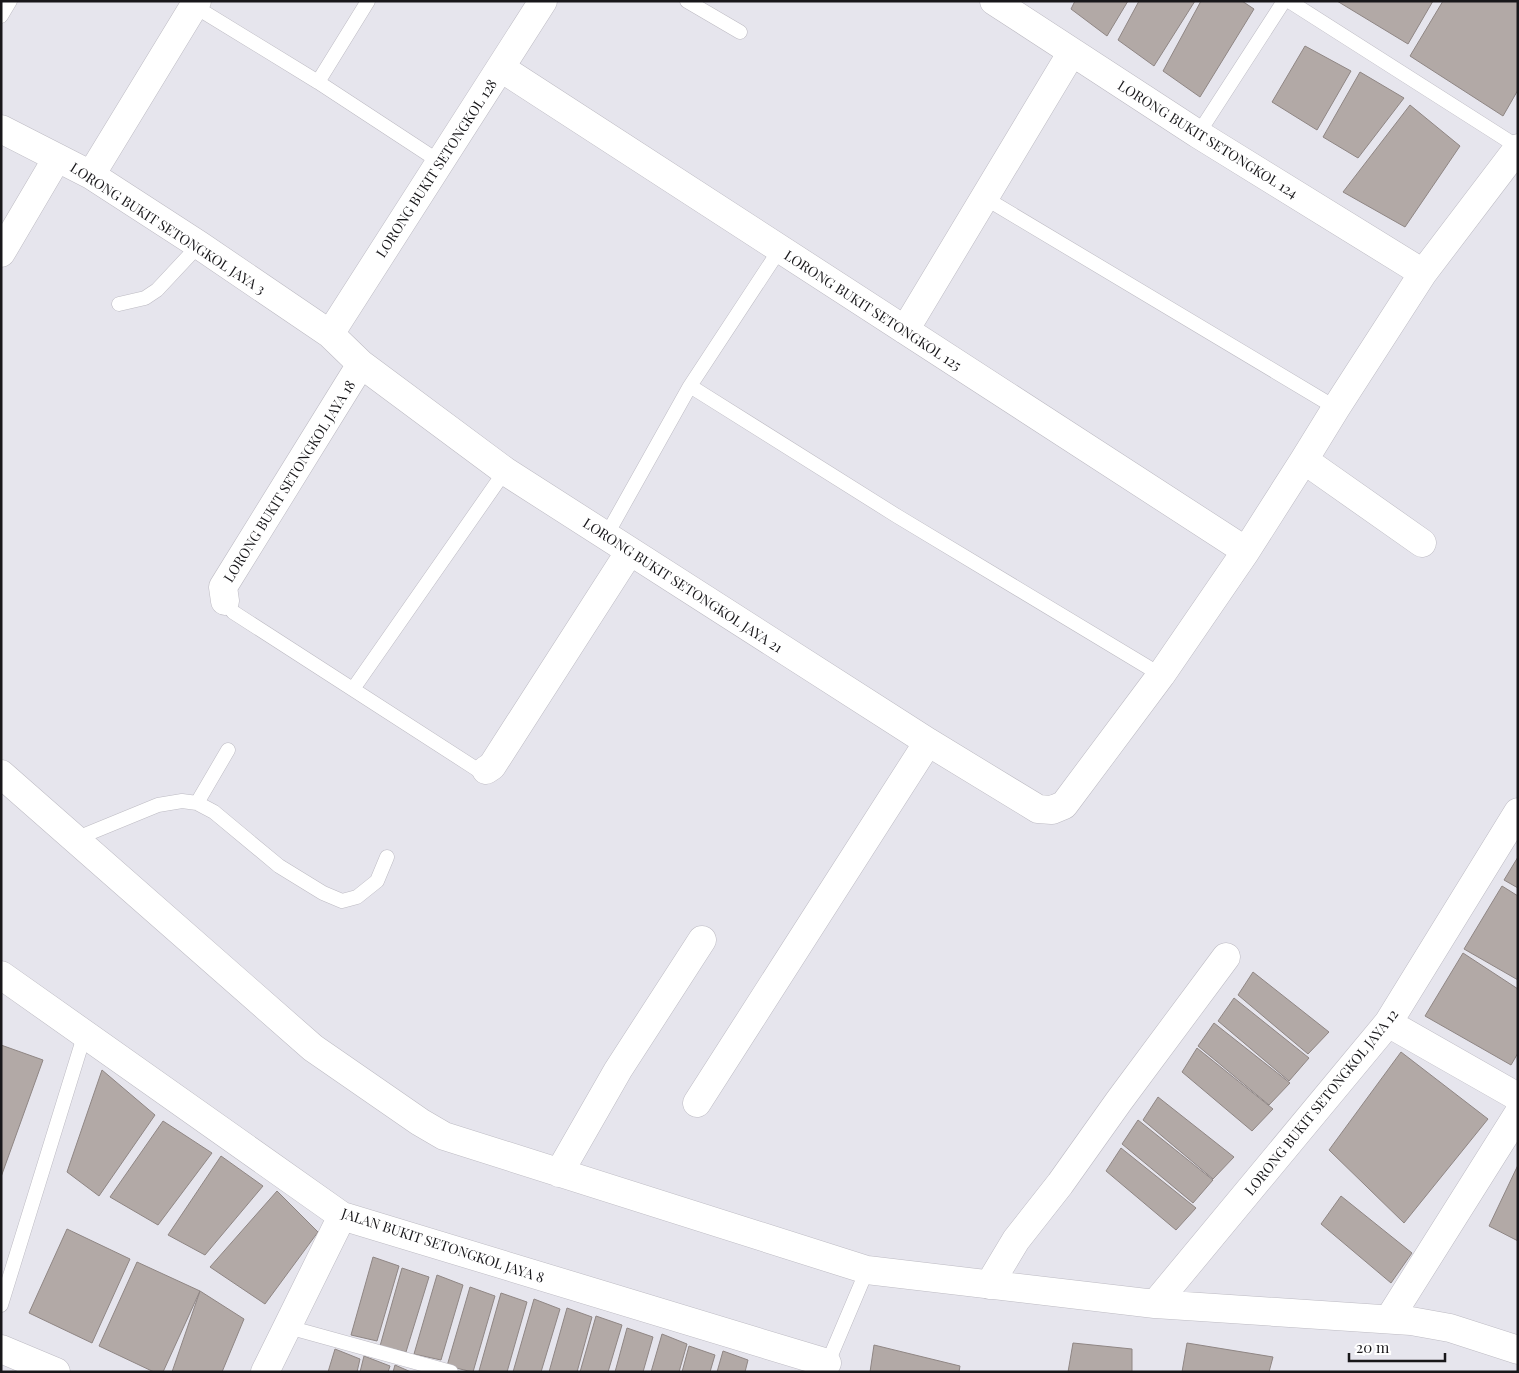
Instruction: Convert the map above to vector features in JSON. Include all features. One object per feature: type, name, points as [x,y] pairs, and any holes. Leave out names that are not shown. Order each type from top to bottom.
[{"type":"street","name":"LORONG BUKIT SETONGKOL 128","points":[[330,334],[543,1]]},
{"type":"street","name":"LORONG BUKIT SETONGKOL 124","points":[[994,1],[1198,134],[1423,273]]},
{"type":"street","points":[[91,176],[196,4]]},
{"type":"street","points":[[905,330],[1072,52]]},
{"type":"street","name":"LORONG BUKIT SETONGKOL 125","points":[[501,68],[1246,551]]},
{"type":"street","name":"LORONG BUKIT SETONGKOL JAYA 3","points":[[1,128],[91,176],[199,245],[330,334]]},
{"type":"street","points":[[1161,675],[1246,551],[1423,273],[1518,147]]},
{"type":"street","points":[[1,252],[57,158]]},
{"type":"street","name":"LORONG BUKIT SETONGKOL JAYA 21","points":[[330,334],[361,364],[505,471],[928,742],[1038,809],[1052,810],[1064,805],[1161,675]]},
{"type":"street","name":"LORONG BUKIT SETONGKOL JAYA 18","points":[[225,601],[224,587],[361,364]]},
{"type":"street","points":[[1304,460],[1422,544]]},
{"type":"street","points":[[486,770],[492,766],[630,551]]},
{"type":"street","points":[[697,1102],[928,742]]},
{"type":"street","points":[[1,774],[313,1048],[420,1122],[444,1136],[867,1270],[1155,1304],[1411,1321],[1450,1328],[1518,1350]]},
{"type":"street","name":"LORONG BUKIT SETONGKOL JAYA 12","points":[[1155,1304],[1388,1023],[1518,812]]},
{"type":"street","points":[[559,1173],[618,1070],[702,940]]},
{"type":"street","points":[[989,1285],[1016,1240],[1060,1184],[1226,957]]},
{"type":"street","name":"JALAN BUKIT SETONGKOL JAYA 8","points":[[1,975],[342,1216],[825,1368]]},
{"type":"street","points":[[1388,1023],[1517,1099],[1389,1319]]},
{"type":"street","points":[[265,1372],[342,1216]]},
{"type":"street","points":[[1,1349],[56,1372]]},
{"type":"street","points":[[1515,1372],[1518,1368]]},
{"type":"lane","points":[[1,16],[10,1]]},
{"type":"lane","points":[[318,82],[368,1]]},
{"type":"lane","points":[[687,1],[740,32]]},
{"type":"lane","points":[[1198,134],[1284,1]]},
{"type":"lane","points":[[1289,1],[1518,147]]},
{"type":"lane","points":[[196,4],[440,162]]},
{"type":"lane","points":[[985,198],[1336,408]]},
{"type":"lane","points":[[119,304],[145,298],[157,290],[199,245]]},
{"type":"lane","points":[[606,536],[690,386],[780,249]]},
{"type":"lane","points":[[690,386],[889,511],[1161,675]]},
{"type":"lane","points":[[353,689],[505,471]]},
{"type":"lane","points":[[225,601],[233,612],[478,770],[486,770]]},
{"type":"lane","points":[[196,803],[228,750]]},
{"type":"lane","points":[[75,839],[158,805],[182,800],[196,803],[214,812],[279,866],[323,893],[342,901],[357,897],[377,881],[387,857]]},
{"type":"lane","points":[[1,1305],[84,1033]]},
{"type":"lane","points":[[825,1368],[867,1270]]},
{"type":"lane","points":[[288,1327],[451,1372]]},
{"type":"building","points":[[1075,1],[1128,1],[1107,36],[1071,9]]},
{"type":"building","points":[[1139,1],[1195,1],[1154,66],[1118,40]]},
{"type":"building","points":[[1201,1],[1242,1],[1254,9],[1200,97],[1163,71]]},
{"type":"building","points":[[1337,1],[1433,1],[1408,44]]},
{"type":"building","points":[[1443,1],[1518,1],[1518,90],[1503,116],[1410,56]]},
{"type":"building","points":[[1305,46],[1351,71],[1317,130],[1272,102]]},
{"type":"building","points":[[1360,72],[1404,98],[1358,158],[1323,137]]},
{"type":"building","points":[[1410,105],[1460,146],[1405,227],[1343,192]]},
{"type":"building","points":[[1518,857],[1518,888],[1504,880]]},
{"type":"building","points":[[1502,886],[1518,896],[1518,980],[1464,949]]},
{"type":"building","points":[[1463,953],[1518,989],[1518,1053],[1511,1065],[1425,1016]]},
{"type":"building","points":[[1253,972],[1329,1032],[1308,1054],[1238,995]]},
{"type":"building","points":[[1234,998],[1309,1058],[1289,1081],[1218,1021]]},
{"type":"building","points":[[1214,1023],[1290,1083],[1269,1105],[1198,1046]]},
{"type":"building","points":[[1,1045],[43,1060],[1,1177]]},
{"type":"building","points":[[1197,1048],[1273,1109],[1252,1131],[1182,1072]]},
{"type":"building","points":[[1401,1052],[1488,1119],[1404,1223],[1329,1150]]},
{"type":"building","points":[[102,1070],[155,1115],[99,1196],[67,1172]]},
{"type":"building","points":[[1158,1097],[1234,1157],[1213,1179],[1143,1120]]},
{"type":"building","points":[[1138,1120],[1213,1180],[1193,1203],[1122,1144]]},
{"type":"building","points":[[163,1121],[212,1153],[158,1225],[110,1197]]},
{"type":"building","points":[[1121,1148],[1196,1208],[1176,1230],[1106,1171]]},
{"type":"building","points":[[221,1156],[263,1186],[205,1255],[168,1235]]},
{"type":"building","points":[[1518,1165],[1518,1241],[1489,1226]]},
{"type":"building","points":[[277,1191],[318,1232],[265,1304],[210,1267]]},
{"type":"building","points":[[1341,1196],[1412,1253],[1391,1283],[1321,1224]]},
{"type":"building","points":[[67,1229],[130,1259],[92,1343],[29,1313]]},
{"type":"building","points":[[373,1257],[399,1266],[377,1341],[351,1335]]},
{"type":"building","points":[[137,1262],[200,1291],[163,1372],[154,1372],[99,1346]]},
{"type":"building","points":[[402,1268],[429,1277],[406,1352],[380,1346]]},
{"type":"building","points":[[437,1275],[463,1285],[441,1360],[414,1354]]},
{"type":"building","points":[[470,1287],[495,1296],[473,1372],[447,1366]]},
{"type":"building","points":[[200,1291],[244,1319],[222,1372],[172,1372]]},
{"type":"building","points":[[501,1293],[527,1302],[507,1372],[479,1371]]},
{"type":"building","points":[[534,1299],[560,1309],[541,1372],[513,1372]]},
{"type":"building","points":[[567,1308],[592,1317],[577,1372],[549,1372]]},
{"type":"building","points":[[596,1316],[622,1325],[608,1372],[580,1372]]},
{"type":"building","points":[[627,1328],[653,1337],[643,1372],[615,1372]]},
{"type":"building","points":[[662,1334],[687,1344],[679,1372],[651,1372]]},
{"type":"building","points":[[1073,1343],[1132,1349],[1132,1372],[1068,1372]]},
{"type":"building","points":[[1187,1343],[1273,1357],[1269,1372],[1182,1372]]},
{"type":"building","points":[[874,1345],[960,1366],[959,1372],[870,1372]]},
{"type":"building","points":[[689,1346],[715,1355],[710,1372],[682,1372]]},
{"type":"building","points":[[335,1349],[360,1359],[357,1372],[328,1372]]},
{"type":"building","points":[[723,1351],[748,1360],[745,1372],[717,1372]]},
{"type":"building","points":[[364,1356],[390,1366],[388,1372],[360,1372]]},
{"type":"building","points":[[395,1365],[411,1372],[393,1372]]}]
